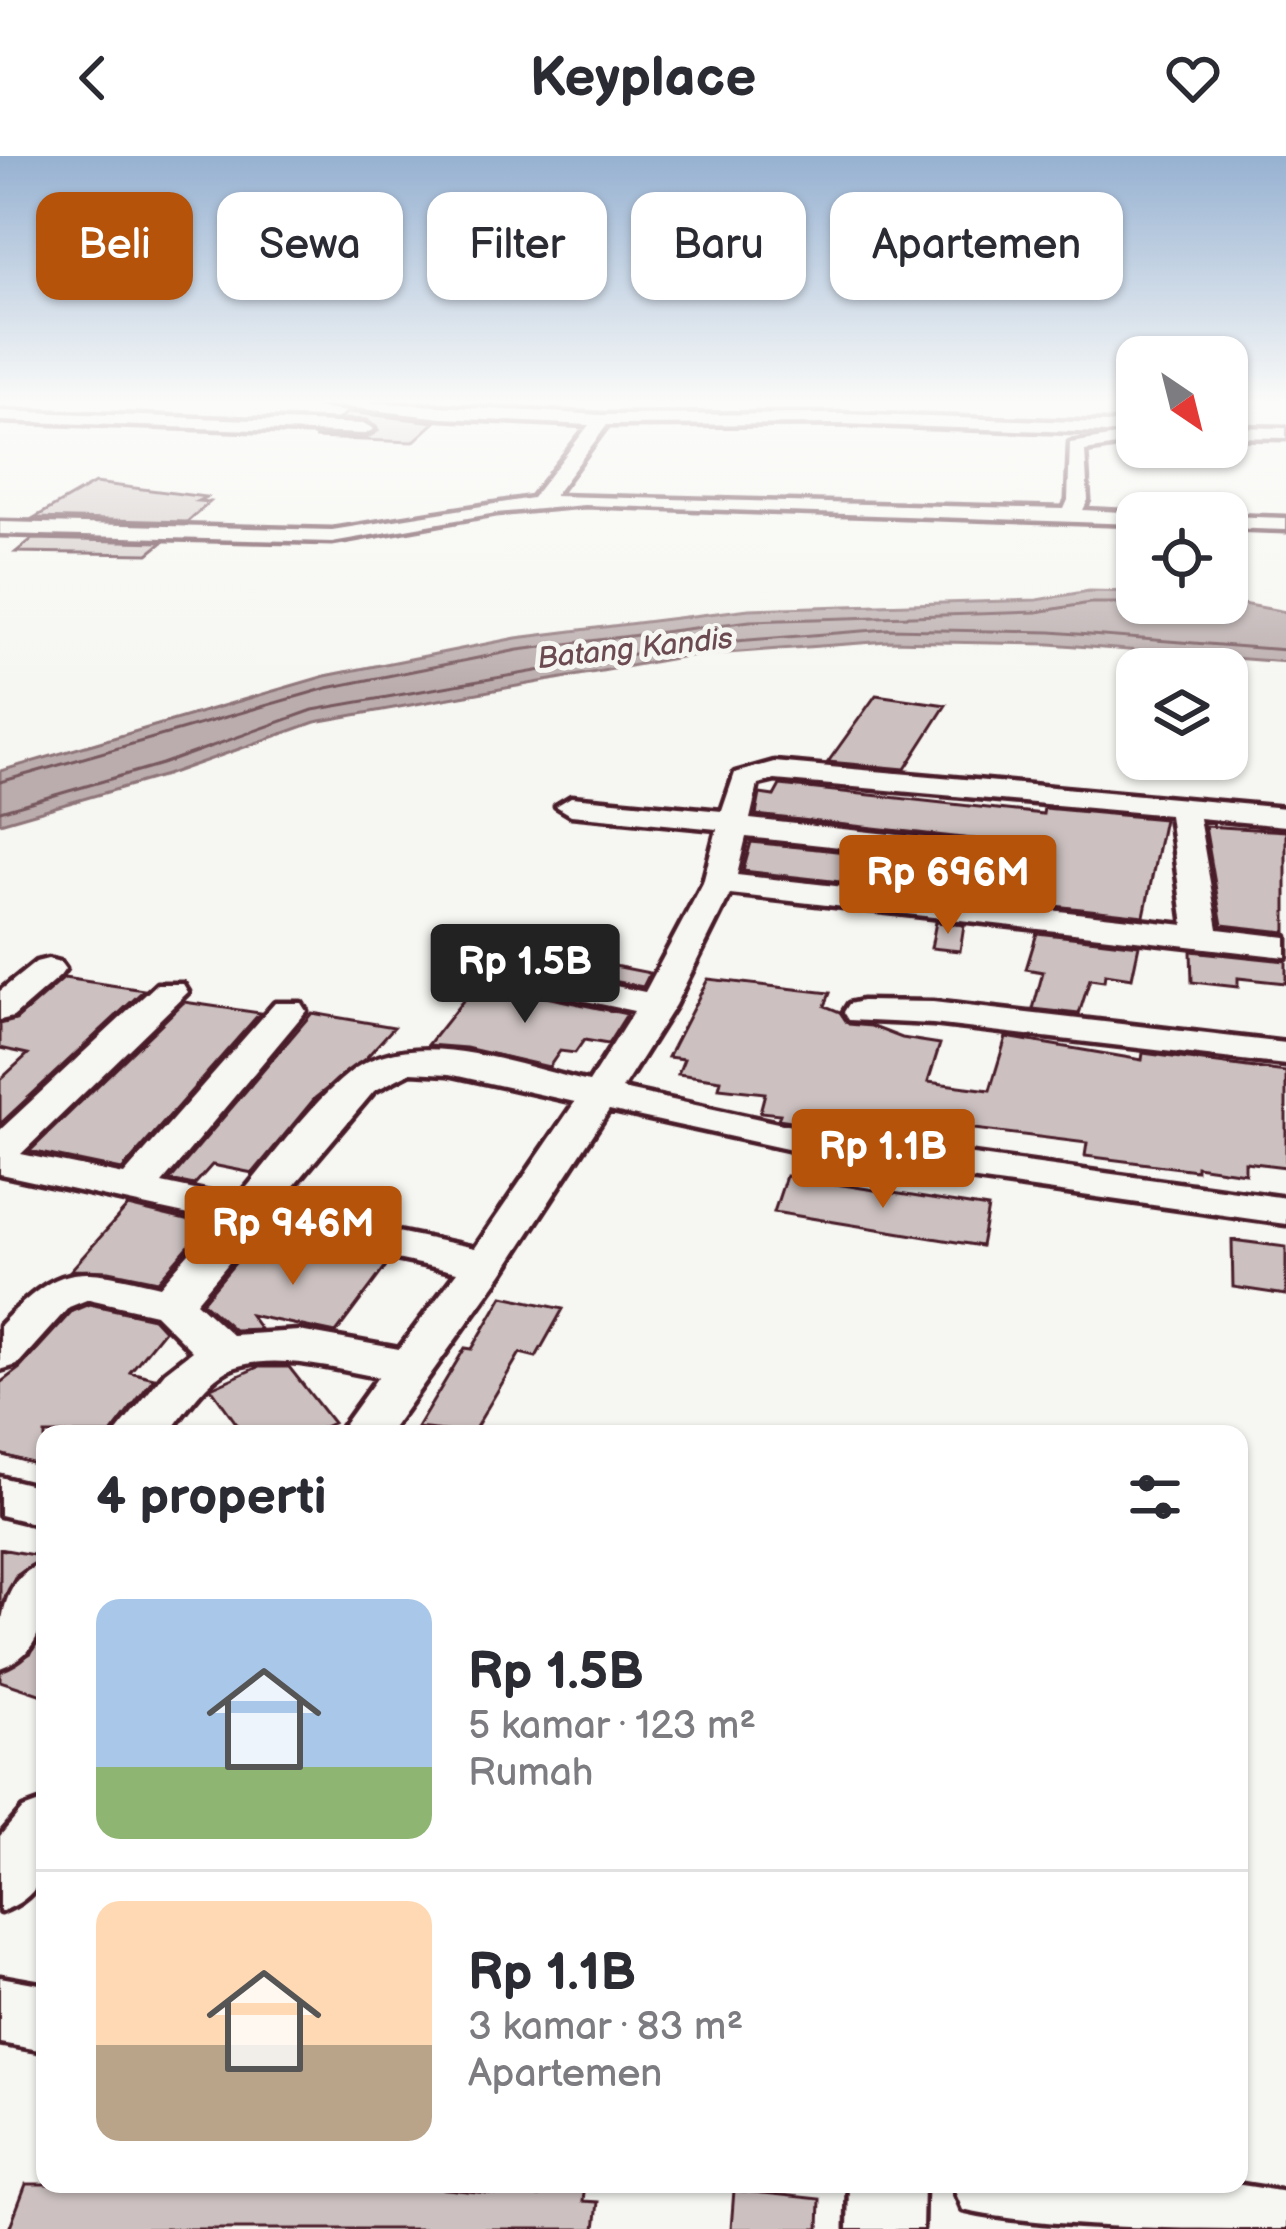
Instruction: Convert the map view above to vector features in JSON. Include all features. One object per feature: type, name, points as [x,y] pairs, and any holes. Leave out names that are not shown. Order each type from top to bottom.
[{"type":"street","points":[[539,502],[544,496]]},
{"type":"street","points":[[1070,515],[1078,496]]},
{"type":"street","points":[[0,527],[332,536],[539,502],[663,501],[1116,517]]},
{"type":"street","points":[[1248,523],[1286,524]]},
{"type":"street","points":[[368,1425],[602,1096],[656,1004],[719,883],[745,779],[760,772],[1286,817]]},
{"type":"street","points":[[1035,796],[1035,919]]},
{"type":"street","points":[[571,806],[1034,859]]},
{"type":"street","points":[[1183,809],[1202,937]]},
{"type":"street","points":[[719,883],[1286,946]]},
{"type":"street","points":[[0,1009],[47,969]]},
{"type":"street","points":[[520,978],[656,1004]]},
{"type":"street","points":[[0,1152],[170,992]]},
{"type":"street","points":[[135,1189],[288,1011]]},
{"type":"street","points":[[862,1012],[933,1013],[1286,1054]]},
{"type":"street","points":[[170,1303],[360,1083],[387,1066],[411,1061],[449,1063],[842,1148],[1286,1211]]},
{"type":"street","points":[[0,1162],[486,1264]]},
{"type":"street","points":[[9,1330],[77,1284],[170,1303],[220,1352]]},
{"type":"street","points":[[148,1425],[182,1384],[220,1352],[299,1347],[410,1367]]},
{"type":"street","points":[[0,1496],[36,1505]]},
{"type":"street","points":[[0,1645],[36,1595]]},
{"type":"street","points":[[0,1883],[36,1839]]},
{"type":"street","points":[[0,2010],[36,2016]]},
{"type":"street","points":[[885,2229],[886,2193]]},
{"type":"street","points":[[1048,2193],[1285,2229]]},
{"type":"water","name":"Batang Kandis","points":[[1116,592],[1116,624],[1248,624],[1248,605],[1286,612],[1286,662],[1248,659],[1248,648],[888,641],[686,656],[315,722],[166,775],[0,823],[0,771],[325,676],[516,638],[749,609],[1037,600]]},
{"type":"building","points":[[73,496],[196,496],[206,497],[198,501],[210,502],[187,522],[34,518]]},
{"type":"building","points":[[32,539],[163,542],[148,554],[16,552]]},
{"type":"building","points":[[876,695],[946,705],[905,769],[828,762]]},
{"type":"building","points":[[780,785],[1043,814],[1044,808],[1164,819],[1144,916],[743,871],[751,842],[1035,872],[1055,861],[1035,846],[756,815],[760,794],[774,796]]},
{"type":"building","points":[[1205,826],[1286,831],[1286,932],[1222,925]]},
{"type":"building","points":[[936,922],[964,925],[960,951],[931,948]]},
{"type":"building","points":[[1037,933],[1139,945],[1132,978],[1105,974],[1104,981],[1090,979],[1079,1014],[1033,1009],[1043,972],[1026,969]]},
{"type":"building","points":[[1191,951],[1286,961],[1286,983],[1238,978],[1238,987],[1192,982]]},
{"type":"building","points":[[594,962],[650,973],[643,987],[583,975]]},
{"type":"building","points":[[64,978],[144,990],[0,1124],[0,1080],[28,1054],[0,1048],[0,1024],[16,1020]]},
{"type":"building","points":[[708,979],[830,993],[825,1006],[840,1012],[849,1024],[940,1044],[928,1082],[990,1090],[1006,1037],[1142,1060],[1143,1053],[1286,1072],[1286,1167],[1245,1162],[1245,1173],[1196,1166],[1196,1170],[1085,1156],[1087,1143],[966,1128],[918,1124],[915,1140],[778,1119],[780,1114],[760,1112],[765,1093],[719,1088],[721,1080],[678,1074],[684,1059],[668,1057]]},
{"type":"building","points":[[473,988],[522,992],[627,1014],[608,1044],[584,1040],[575,1053],[560,1051],[549,1067],[466,1048],[428,1045]]},
{"type":"building","points":[[184,1002],[260,1013],[122,1170],[30,1151]]},
{"type":"building","points":[[312,1013],[394,1027],[365,1059],[315,1098],[253,1173],[212,1165],[194,1185],[170,1180]]},
{"type":"building","points":[[786,1176],[988,1208],[981,1246],[774,1212]]},
{"type":"building","points":[[128,1206],[198,1223],[192,1230],[201,1232],[158,1281],[109,1271],[71,1270]]},
{"type":"building","points":[[1232,1240],[1286,1247],[1286,1295],[1233,1287]]},
{"type":"building","points":[[252,1243],[316,1256],[322,1248],[389,1262],[336,1333],[250,1315],[260,1329],[234,1330],[202,1302]]},
{"type":"building","points":[[503,1296],[563,1309],[536,1357],[520,1353],[477,1425],[419,1425],[465,1348],[472,1349]]},
{"type":"building","points":[[89,1304],[153,1318],[164,1330],[130,1372],[154,1378],[118,1425],[36,1425],[36,1464],[0,1454],[0,1383],[72,1311]]},
{"type":"building","points":[[258,1367],[289,1367],[333,1423],[238,1425],[211,1388]]},
{"type":"building","points":[[0,1549],[36,1555],[36,1563],[16,1576],[0,1609]]},
{"type":"building","points":[[36,1644],[36,1693],[0,1681],[0,1672],[31,1653]]},
{"type":"building","points":[[26,2184],[36,2184],[36,2193],[584,2193],[583,2201],[598,2202],[595,2229],[9,2229]]},
{"type":"building","points":[[734,2193],[820,2199],[819,2229],[731,2229]]}]
